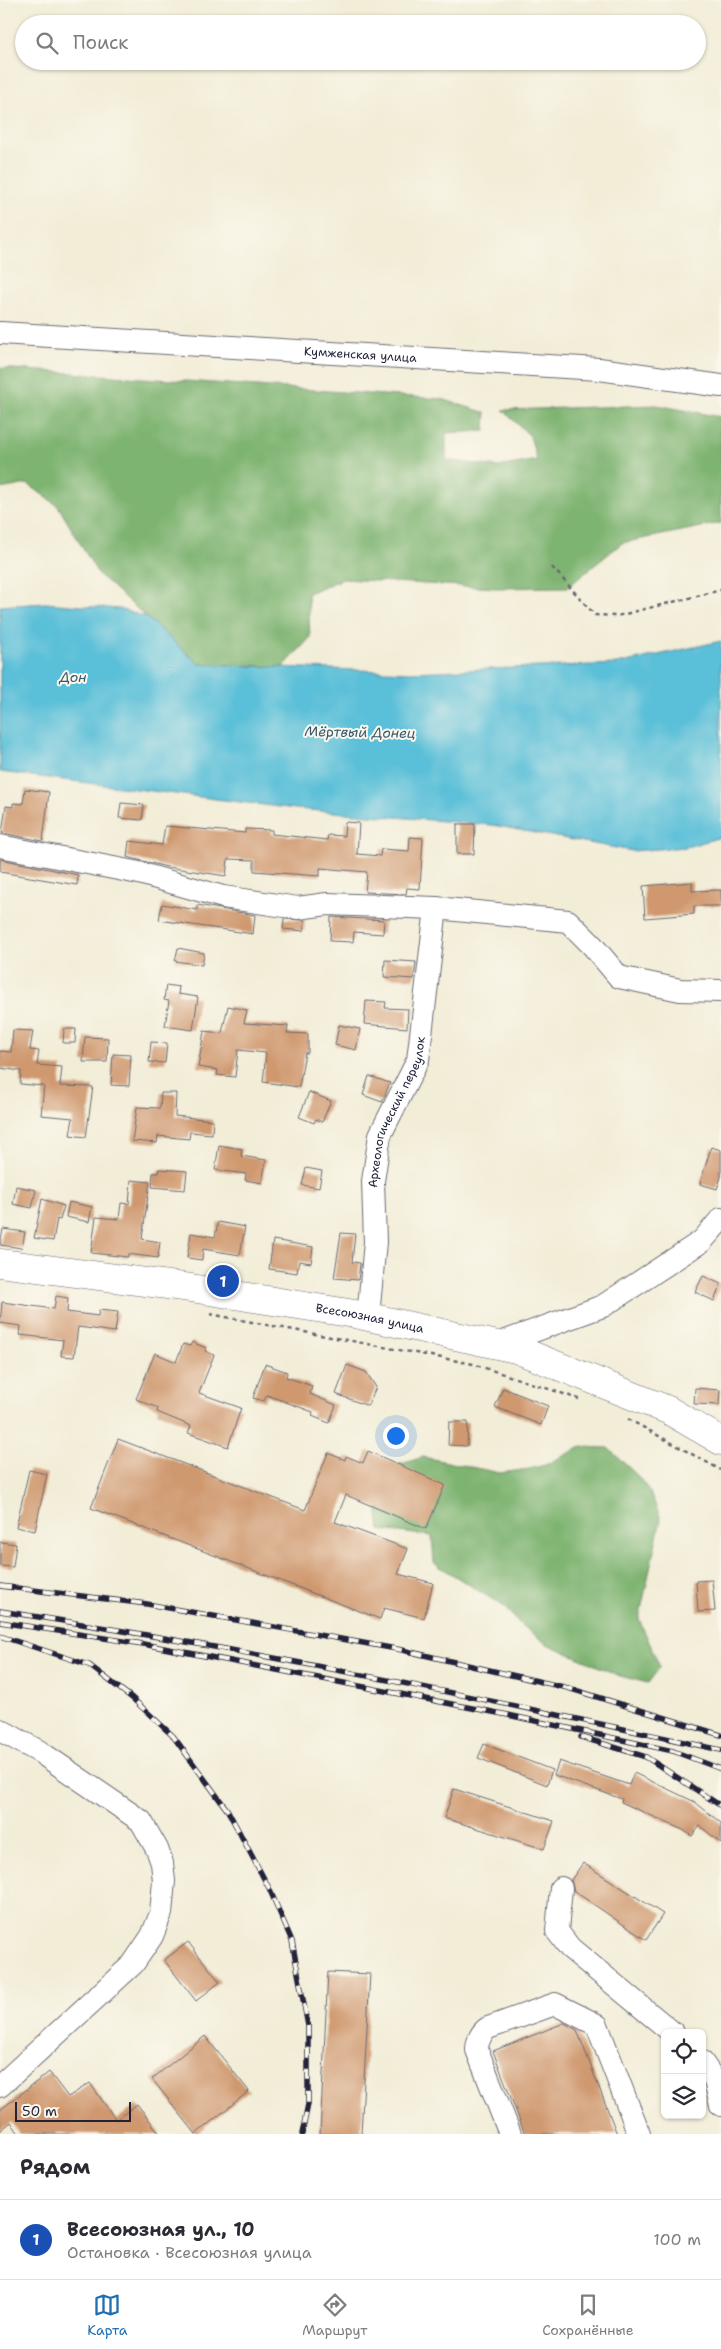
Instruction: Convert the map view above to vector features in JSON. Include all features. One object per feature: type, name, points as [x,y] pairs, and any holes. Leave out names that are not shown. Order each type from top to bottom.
[{"type":"highway","name":"Всесоюзная улица","points":[[0,1263],[191,1288],[368,1317],[516,1349],[668,1410],[721,1441]]},
{"type":"street","name":"Кумженская улица","points":[[0,333],[599,369],[721,386]]},
{"type":"street","points":[[0,846],[139,873],[223,896],[298,908],[327,904],[436,908],[568,921],[592,944],[618,977],[680,990],[721,991]]},
{"type":"street","name":"Археологический переулок","points":[[368,1317],[375,1242],[373,1181],[380,1135],[418,1060],[436,908]]},
{"type":"street","points":[[495,1345],[603,1306],[702,1241],[721,1219]]},
{"type":"street","points":[[0,1730],[40,1752],[141,1821],[157,1848],[162,1864],[164,1881],[161,1913],[152,1936],[133,1964],[0,2086]]},
{"type":"street","points":[[560,1888],[557,1932],[570,1948],[668,2029]]},
{"type":"street","points":[[510,2134],[477,2050],[478,2044],[482,2034],[488,2028],[555,2004],[597,2025],[640,2134]]},
{"type":"street","points":[[706,2068],[715,2081],[721,2105]]},
{"type":"path","points":[[552,567],[594,615],[617,616],[721,590]]},
{"type":"path","points":[[202,1313],[473,1364],[585,1401]]},
{"type":"path","points":[[622,1415],[721,1470]]},
{"type":"green space","points":[[0,368],[442,399],[486,413],[485,431],[446,433],[446,460],[498,467],[537,460],[530,436],[503,410],[657,405],[721,417],[721,523],[622,543],[568,587],[495,588],[343,579],[308,593],[310,638],[283,667],[199,664],[98,574],[58,506],[28,484],[0,489]]},
{"type":"green space","points":[[581,1447],[608,1448],[637,1475],[650,1492],[661,1519],[639,1619],[660,1667],[648,1683],[620,1676],[547,1644],[522,1626],[503,1606],[434,1563],[432,1536],[380,1530],[373,1473],[423,1457],[500,1473],[545,1465]]},
{"type":"water","points":[[45,603],[120,609],[146,617],[199,664],[410,672],[617,664],[721,641],[721,837],[686,847],[632,851],[492,825],[296,809],[0,772],[0,606]]},
{"type":"building","points":[[25,789],[49,792],[43,841],[2,833],[6,806],[13,807],[13,803],[23,804]]},
{"type":"building","points":[[121,803],[144,805],[142,820],[119,818]]},
{"type":"building","points":[[345,822],[359,823],[357,854],[380,856],[381,849],[409,851],[410,837],[423,838],[420,889],[407,888],[406,894],[365,892],[367,872],[320,868],[320,876],[254,871],[254,860],[228,859],[226,876],[167,867],[127,857],[129,841],[162,845],[165,826],[245,833],[245,829],[272,830],[272,834],[327,840],[328,835],[344,836]]},
{"type":"building","points":[[457,824],[475,824],[474,854],[457,854]]},
{"type":"building","points":[[0,859],[78,875],[77,885],[0,872]]},
{"type":"building","points":[[692,882],[692,891],[721,890],[721,906],[694,906],[694,914],[645,918],[643,886]]},
{"type":"building","points":[[162,904],[197,910],[197,905],[255,915],[253,934],[159,920]]},
{"type":"building","points":[[331,917],[384,920],[383,934],[354,932],[353,942],[330,941]]},
{"type":"building","points":[[284,919],[305,920],[304,931],[283,929]]},
{"type":"building","points":[[178,948],[204,953],[202,965],[175,961]]},
{"type":"building","points":[[385,960],[416,962],[414,979],[384,977]]},
{"type":"building","points":[[166,985],[179,987],[178,994],[198,997],[193,1030],[165,1026],[169,1001],[164,1000]]},
{"type":"building","points":[[366,1001],[386,1002],[385,1008],[408,1009],[407,1028],[364,1024]]},
{"type":"building","points":[[228,1006],[247,1010],[244,1023],[288,1026],[287,1033],[308,1034],[308,1053],[305,1053],[299,1087],[263,1082],[266,1053],[238,1050],[235,1077],[217,1075],[218,1070],[198,1067],[204,1031],[222,1033]]},
{"type":"building","points":[[339,1025],[360,1029],[356,1050],[335,1045]]},
{"type":"building","points":[[64,1029],[76,1029],[75,1043],[63,1043]]},
{"type":"building","points":[[13,1030],[33,1031],[30,1050],[39,1051],[37,1065],[62,1067],[60,1086],[93,1087],[86,1137],[70,1135],[73,1118],[41,1115],[44,1086],[20,1084],[21,1071],[0,1068],[0,1051],[11,1052]]},
{"type":"building","points":[[85,1037],[108,1038],[107,1062],[83,1062]]},
{"type":"building","points":[[151,1042],[167,1043],[165,1063],[149,1062]]},
{"type":"building","points":[[113,1054],[131,1055],[129,1086],[111,1085]]},
{"type":"building","points":[[369,1076],[390,1083],[382,1102],[363,1095]]},
{"type":"building","points":[[309,1092],[331,1101],[322,1122],[316,1119],[314,1123],[299,1117]]},
{"type":"building","points":[[161,1093],[176,1093],[175,1116],[213,1120],[212,1134],[190,1132],[189,1139],[158,1136],[157,1143],[132,1141],[137,1107],[160,1108]]},
{"type":"building","points":[[219,1145],[242,1149],[241,1156],[266,1160],[262,1183],[245,1180],[246,1174],[215,1170]]},
{"type":"building","points":[[711,1147],[721,1150],[721,1177],[717,1189],[700,1184]]},
{"type":"building","points":[[306,1168],[322,1171],[319,1188],[302,1185]]},
{"type":"building","points":[[159,1169],[187,1171],[185,1190],[152,1187],[153,1173],[158,1173]]},
{"type":"building","points":[[131,1180],[150,1182],[142,1239],[160,1242],[158,1258],[128,1254],[128,1257],[91,1253],[96,1217],[119,1219],[121,1203],[129,1204]]},
{"type":"building","points":[[16,1186],[36,1190],[32,1208],[13,1204]]},
{"type":"building","points":[[42,1199],[64,1206],[60,1220],[57,1219],[53,1241],[34,1238]]},
{"type":"building","points":[[69,1202],[92,1207],[89,1222],[66,1217]]},
{"type":"building","points":[[218,1222],[245,1227],[240,1255],[203,1249],[202,1260],[187,1258],[191,1233],[215,1237]]},
{"type":"building","points":[[3,1229],[25,1232],[22,1248],[0,1245]]},
{"type":"building","points":[[341,1233],[355,1234],[352,1262],[360,1263],[358,1280],[334,1278]]},
{"type":"building","points":[[273,1240],[313,1247],[311,1263],[299,1261],[297,1273],[269,1269]]},
{"type":"building","points":[[703,1276],[721,1284],[714,1301],[695,1292]]},
{"type":"building","points":[[56,1296],[68,1298],[67,1312],[98,1316],[99,1310],[118,1312],[115,1332],[78,1327],[74,1357],[61,1356],[63,1340],[20,1335],[21,1326],[0,1323],[2,1302],[54,1309]]},
{"type":"building","points":[[192,1342],[206,1348],[205,1351],[214,1355],[199,1393],[241,1408],[228,1447],[188,1433],[191,1426],[157,1412],[158,1408],[136,1399],[155,1353],[176,1362],[183,1344],[190,1346]]},
{"type":"building","points":[[265,1364],[287,1372],[286,1377],[312,1386],[310,1394],[336,1405],[329,1423],[312,1416],[313,1412],[267,1395],[264,1401],[253,1398]]},
{"type":"building","points":[[347,1365],[366,1372],[376,1387],[368,1406],[336,1394]]},
{"type":"building","points":[[503,1388],[548,1406],[541,1425],[495,1407]]},
{"type":"building","points":[[695,1388],[720,1390],[719,1405],[694,1404]]},
{"type":"building","points":[[449,1422],[468,1422],[467,1446],[448,1445]]},
{"type":"building","points":[[118,1439],[305,1510],[328,1453],[345,1460],[346,1456],[363,1463],[368,1451],[445,1485],[426,1529],[346,1495],[335,1522],[408,1549],[398,1574],[433,1583],[424,1618],[384,1608],[380,1619],[91,1508]]},
{"type":"building","points":[[29,1470],[47,1474],[35,1531],[16,1527]]},
{"type":"building","points":[[0,1542],[16,1544],[13,1567],[0,1566]]},
{"type":"building","points":[[712,1580],[715,1611],[698,1612],[696,1581]]},
{"type":"building","points":[[484,1744],[552,1770],[547,1785],[478,1758]]},
{"type":"building","points":[[559,1761],[629,1785],[634,1773],[695,1802],[721,1823],[721,1843],[700,1826],[692,1836],[683,1830],[621,1802],[622,1799],[554,1775]]},
{"type":"building","points":[[454,1789],[554,1821],[544,1849],[444,1818]]},
{"type":"building","points":[[583,1863],[663,1914],[646,1940],[574,1891],[571,1880]]},
{"type":"building","points":[[188,1942],[220,1982],[196,2001],[164,1960]]},
{"type":"building","points":[[328,1972],[370,1974],[361,2134],[320,2134]]},
{"type":"building","points":[[564,2023],[577,2030],[617,2134],[525,2134],[493,2051]]},
{"type":"building","points":[[205,2036],[249,2091],[196,2134],[152,2079]]},
{"type":"building","points":[[49,2072],[68,2097],[90,2083],[116,2120],[137,2104],[160,2134],[19,2134],[11,2122],[0,2131],[0,2110]]},
{"type":"railway","points":[[0,1586],[147,1604],[402,1650],[568,1688],[721,1735]]},
{"type":"railway","points":[[0,1611],[91,1625],[362,1675],[721,1750]]},
{"type":"railway","points":[[0,1622],[143,1644],[508,1715],[673,1751],[721,1769]]},
{"type":"railway","points":[[0,1636],[89,1665],[132,1698],[173,1736],[228,1811],[269,1888],[292,1941],[308,2026],[308,2104],[302,2134]]},
{"type":"railway","points":[[581,1737],[646,1757],[721,1806]]},
{"type":"place","name":"Всесоюзная ул., 10","points":[[223,1281]]},
{"type":"water label","name":"Дон","points":[[73,677]]},
{"type":"water label","name":"Мёртвый Донец","points":[[360,732]]}]
